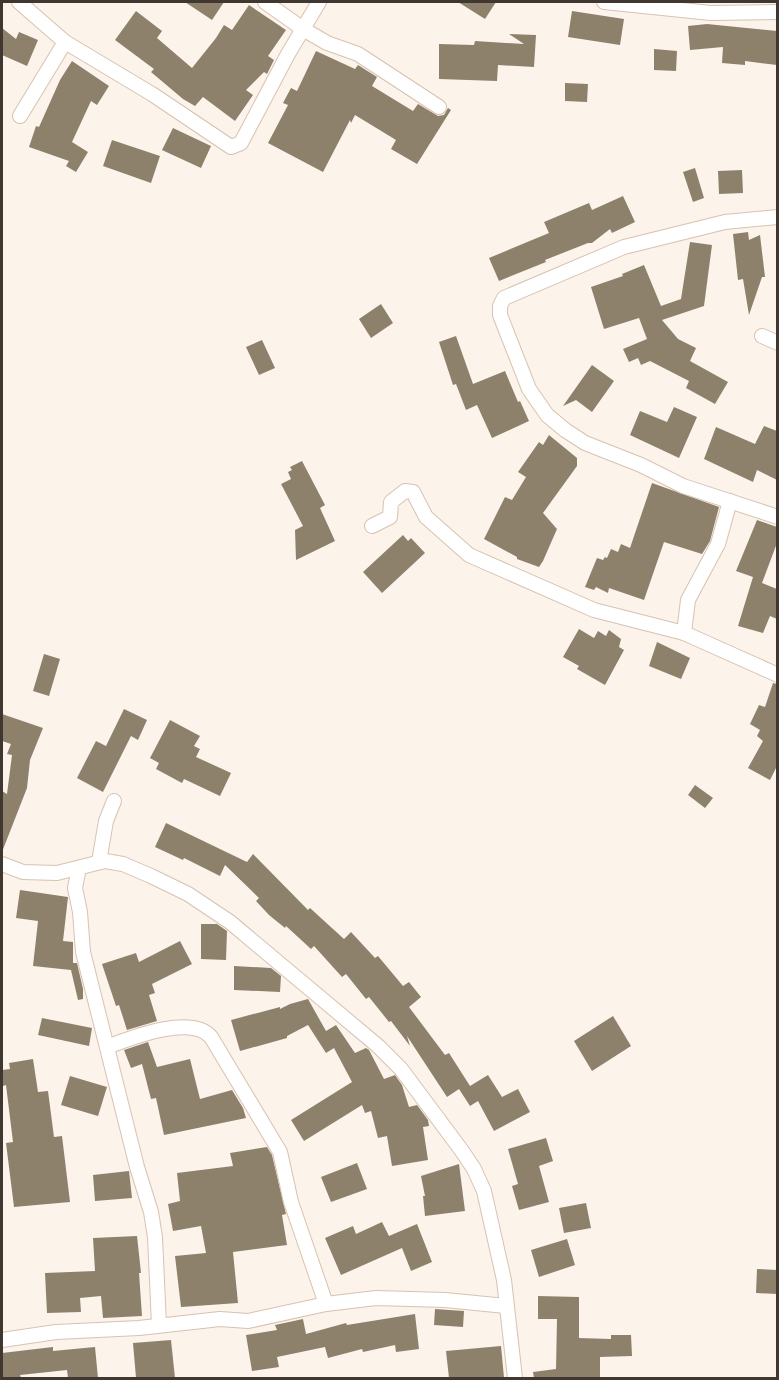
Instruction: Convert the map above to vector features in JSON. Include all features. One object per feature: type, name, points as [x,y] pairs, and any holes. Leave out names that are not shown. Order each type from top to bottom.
[{"type":"street","points":[[19,2],[65,42],[152,94],[231,147],[240,143],[319,2]]},
{"type":"street","points":[[265,2],[327,43],[358,54],[439,107]]},
{"type":"street","points":[[604,2],[711,13],[777,12]]},
{"type":"street","points":[[20,116],[65,42]]},
{"type":"street","points":[[777,217],[725,222],[624,247],[504,298],[500,306],[500,315],[529,389],[547,415],[565,430],[585,443],[641,465],[683,486],[777,517]]},
{"type":"street","points":[[762,336],[777,343]]},
{"type":"street","points":[[372,526],[390,518],[391,501],[405,491],[413,492],[426,517],[469,555],[594,610],[684,633],[777,675]]},
{"type":"street","points":[[684,633],[688,600],[718,544],[730,501]]},
{"type":"street","points":[[99,862],[106,821],[114,801]]},
{"type":"street","points":[[2,864],[23,872],[57,873],[99,862],[123,864],[188,894],[230,922],[378,1046],[401,1069],[462,1151],[474,1169],[484,1191],[504,1280],[515,1378]]},
{"type":"street","points":[[79,868],[75,888],[80,912],[83,952],[137,1167],[152,1212],[159,1325]]},
{"type":"street","points":[[57,873],[75,888]]},
{"type":"street","points":[[107,1047],[167,1028],[201,1029],[211,1037],[280,1152],[291,1202],[326,1304]]},
{"type":"street","points":[[2,1340],[56,1332],[90,1332],[220,1318],[248,1321],[326,1304],[376,1298],[445,1300],[506,1306]]},
{"type":"building","points":[[185,2],[224,2],[212,20]]},
{"type":"building","points":[[458,2],[496,2],[485,19]]},
{"type":"building","points":[[249,5],[286,30],[268,56],[274,60],[267,74],[264,72],[246,90],[253,95],[235,121],[203,97],[195,106],[183,99],[151,72],[154,69],[115,40],[136,11],[162,31],[157,38],[192,68],[224,25],[232,30]]},
{"type":"building","points":[[572,11],[624,19],[620,45],[568,37]]},
{"type":"building","points":[[707,24],[777,31],[777,65],[745,61],[745,65],[722,63],[723,47],[690,50],[688,26]]},
{"type":"building","points":[[2,28],[16,39],[19,32],[38,40],[27,66],[2,55]]},
{"type":"building","points":[[509,34],[536,35],[534,67],[498,65],[497,81],[439,79],[439,44],[474,45],[475,41],[524,44]]},
{"type":"building","points":[[654,49],[677,51],[676,71],[654,70]]},
{"type":"building","points":[[316,51],[355,69],[358,65],[377,77],[372,86],[413,111],[418,104],[438,116],[444,115],[448,108],[451,110],[417,164],[391,149],[396,140],[355,115],[351,123],[350,120],[323,172],[268,143],[288,105],[283,103],[291,88],[297,91]]},
{"type":"building","points":[[72,61],[109,86],[97,105],[91,101],[72,142],[88,152],[76,172],[66,166],[69,161],[29,147],[36,126],[39,127],[60,80]]},
{"type":"building","points":[[565,83],[588,84],[587,102],[565,101]]},
{"type":"building","points":[[173,128],[211,146],[201,168],[162,150]]},
{"type":"building","points":[[112,140],[160,156],[151,183],[103,166]]},
{"type":"building","points":[[695,168],[704,198],[693,202],[683,172]]},
{"type":"building","points":[[742,170],[743,193],[719,194],[718,171]]},
{"type":"building","points":[[623,196],[635,222],[612,233],[610,229],[592,243],[545,260],[546,262],[499,281],[489,258],[549,233],[544,222],[589,203],[592,210]]},
{"type":"building","points":[[748,232],[749,240],[760,235],[765,277],[762,277],[749,315],[743,279],[738,280],[733,234]]},
{"type":"building","points":[[690,242],[712,245],[704,306],[662,320],[678,339],[696,348],[690,361],[728,382],[715,404],[686,388],[689,381],[650,361],[641,365],[638,358],[629,362],[623,349],[647,339],[639,318],[604,329],[591,287],[623,276],[622,274],[644,265],[661,306],[681,299]]},
{"type":"building","points":[[381,304],[393,323],[371,338],[359,319]]},
{"type":"building","points":[[456,336],[473,384],[505,371],[529,421],[492,438],[477,405],[466,410],[456,384],[453,385],[439,342]]},
{"type":"building","points":[[262,340],[275,368],[259,375],[246,347]]},
{"type":"building","points":[[592,365],[614,381],[592,412],[576,400],[563,406]]},
{"type":"building","points":[[674,407],[697,417],[679,458],[630,435],[640,411],[667,422]]},
{"type":"building","points":[[764,426],[777,431],[777,480],[757,470],[753,482],[704,459],[716,427],[755,444]]},
{"type":"building","points":[[549,435],[577,458],[577,466],[543,513],[557,529],[539,567],[517,559],[484,539],[505,497],[512,500],[526,477],[518,472],[539,442],[543,445]]},
{"type":"building","points":[[302,461],[325,505],[320,508],[335,541],[296,560],[295,530],[303,526],[281,484],[291,479],[288,472],[292,470],[290,467]]},
{"type":"building","points":[[652,483],[719,507],[710,541],[702,554],[664,542],[644,600],[609,588],[608,593],[596,587],[594,590],[585,587],[597,558],[603,560],[607,558],[611,549],[618,552],[621,544],[630,548]]},
{"type":"building","points":[[757,520],[777,527],[777,543],[762,583],[777,589],[777,619],[770,616],[763,633],[738,626],[753,577],[736,571]]},
{"type":"building","points":[[403,535],[408,541],[411,538],[425,553],[382,593],[363,572]]},
{"type":"building","points":[[579,629],[594,638],[598,631],[606,636],[609,630],[621,639],[619,647],[624,650],[605,685],[577,669],[579,666],[563,657]]},
{"type":"building","points":[[657,642],[690,658],[681,679],[649,666]]},
{"type":"building","points":[[44,654],[60,659],[49,696],[33,691]]},
{"type":"building","points":[[773,683],[777,684],[777,766],[770,780],[748,768],[763,741],[757,736],[760,730],[750,724],[759,705],[765,707]]},
{"type":"building","points":[[124,709],[147,720],[138,740],[131,736],[103,792],[77,778],[96,741],[106,746]]},
{"type":"building","points":[[2,714],[43,728],[30,760],[27,788],[2,852],[2,791],[7,794],[12,755],[7,754],[11,744],[2,741]]},
{"type":"building","points":[[170,720],[200,736],[194,746],[200,749],[196,757],[231,773],[220,796],[184,779],[182,783],[156,769],[159,763],[150,758]]},
{"type":"building","points":[[695,785],[713,798],[705,808],[688,795]]},
{"type":"building","points":[[166,823],[247,862],[253,854],[308,910],[310,908],[344,939],[351,932],[375,958],[378,956],[403,986],[409,982],[421,997],[409,1007],[445,1055],[449,1053],[470,1086],[488,1075],[502,1097],[518,1089],[530,1112],[494,1131],[478,1101],[470,1106],[459,1089],[447,1097],[407,1036],[410,1046],[391,1021],[389,1022],[369,997],[366,999],[346,974],[342,977],[314,946],[311,949],[286,926],[285,928],[269,915],[256,901],[259,898],[225,865],[220,876],[155,847]]},
{"type":"building","points":[[20,890],[68,897],[63,941],[73,942],[73,963],[77,963],[83,999],[78,1000],[71,970],[33,966],[38,921],[16,918]]},
{"type":"building","points":[[201,924],[217,924],[227,931],[226,960],[201,959]]},
{"type":"building","points":[[180,941],[192,964],[152,984],[155,993],[149,995],[157,1021],[127,1030],[102,964],[136,953],[139,962]]},
{"type":"building","points":[[234,966],[271,968],[281,976],[280,992],[234,990]]},
{"type":"building","points":[[308,999],[326,1031],[336,1025],[355,1053],[366,1048],[369,1050],[384,1079],[395,1075],[402,1085],[409,1107],[417,1105],[428,1120],[429,1126],[423,1127],[428,1160],[392,1166],[387,1136],[378,1138],[371,1111],[365,1113],[362,1105],[304,1141],[291,1120],[352,1082],[334,1048],[326,1053],[308,1025],[287,1038],[240,1051],[231,1020],[280,1007],[280,1009]]},
{"type":"building","points":[[613,1016],[631,1046],[592,1071],[574,1041]]},
{"type":"building","points":[[42,1018],[92,1028],[89,1046],[38,1035]]},
{"type":"building","points":[[148,1042],[157,1067],[190,1059],[200,1099],[232,1090],[246,1118],[164,1135],[156,1098],[151,1099],[142,1064],[131,1068],[124,1050]]},
{"type":"building","points":[[33,1059],[38,1092],[48,1091],[54,1137],[62,1136],[70,1202],[14,1207],[6,1143],[13,1142],[2,1070],[10,1069],[9,1063]]},
{"type":"building","points":[[70,1076],[107,1087],[98,1116],[61,1105]]},
{"type":"building","points":[[546,1138],[553,1161],[539,1166],[549,1202],[519,1210],[512,1186],[518,1184],[508,1149]]},
{"type":"building","points":[[267,1147],[272,1155],[286,1214],[282,1215],[287,1245],[233,1252],[238,1303],[181,1307],[175,1256],[206,1253],[201,1226],[173,1231],[168,1204],[180,1201],[177,1173],[233,1166],[230,1153]]},
{"type":"building","points":[[357,1163],[367,1189],[331,1202],[321,1177]]},
{"type":"building","points":[[459,1164],[465,1211],[425,1216],[423,1196],[425,1196],[421,1176]]},
{"type":"building","points":[[129,1171],[132,1198],[95,1201],[93,1175]]},
{"type":"building","points":[[586,1203],[591,1228],[564,1233],[559,1208]]},
{"type":"building","points":[[382,1222],[389,1236],[417,1224],[432,1262],[411,1271],[402,1248],[341,1275],[325,1238],[353,1226],[356,1234]]},
{"type":"building","points":[[137,1236],[142,1316],[103,1318],[101,1296],[80,1298],[81,1312],[47,1313],[45,1273],[95,1271],[93,1238]]},
{"type":"building","points":[[567,1239],[575,1265],[539,1277],[531,1250]]},
{"type":"building","points":[[757,1269],[777,1270],[777,1294],[756,1293]]},
{"type":"building","points":[[538,1296],[579,1297],[579,1338],[611,1339],[611,1335],[631,1335],[632,1356],[600,1357],[600,1378],[534,1378],[533,1372],[556,1369],[557,1319],[538,1319]]},
{"type":"building","points":[[435,1309],[464,1311],[463,1327],[434,1325]]},
{"type":"building","points":[[415,1314],[419,1349],[396,1352],[395,1345],[363,1352],[362,1349],[328,1358],[325,1347],[277,1357],[279,1367],[252,1371],[246,1335],[277,1330],[275,1325],[303,1319],[306,1334],[346,1323],[347,1325]]},
{"type":"building","points":[[171,1340],[175,1378],[136,1378],[133,1343]]},
{"type":"building","points":[[501,1346],[504,1378],[449,1378],[446,1351]]},
{"type":"building","points":[[53,1347],[53,1351],[95,1347],[98,1378],[68,1378],[67,1370],[20,1375],[21,1378],[2,1378],[2,1353]]}]
